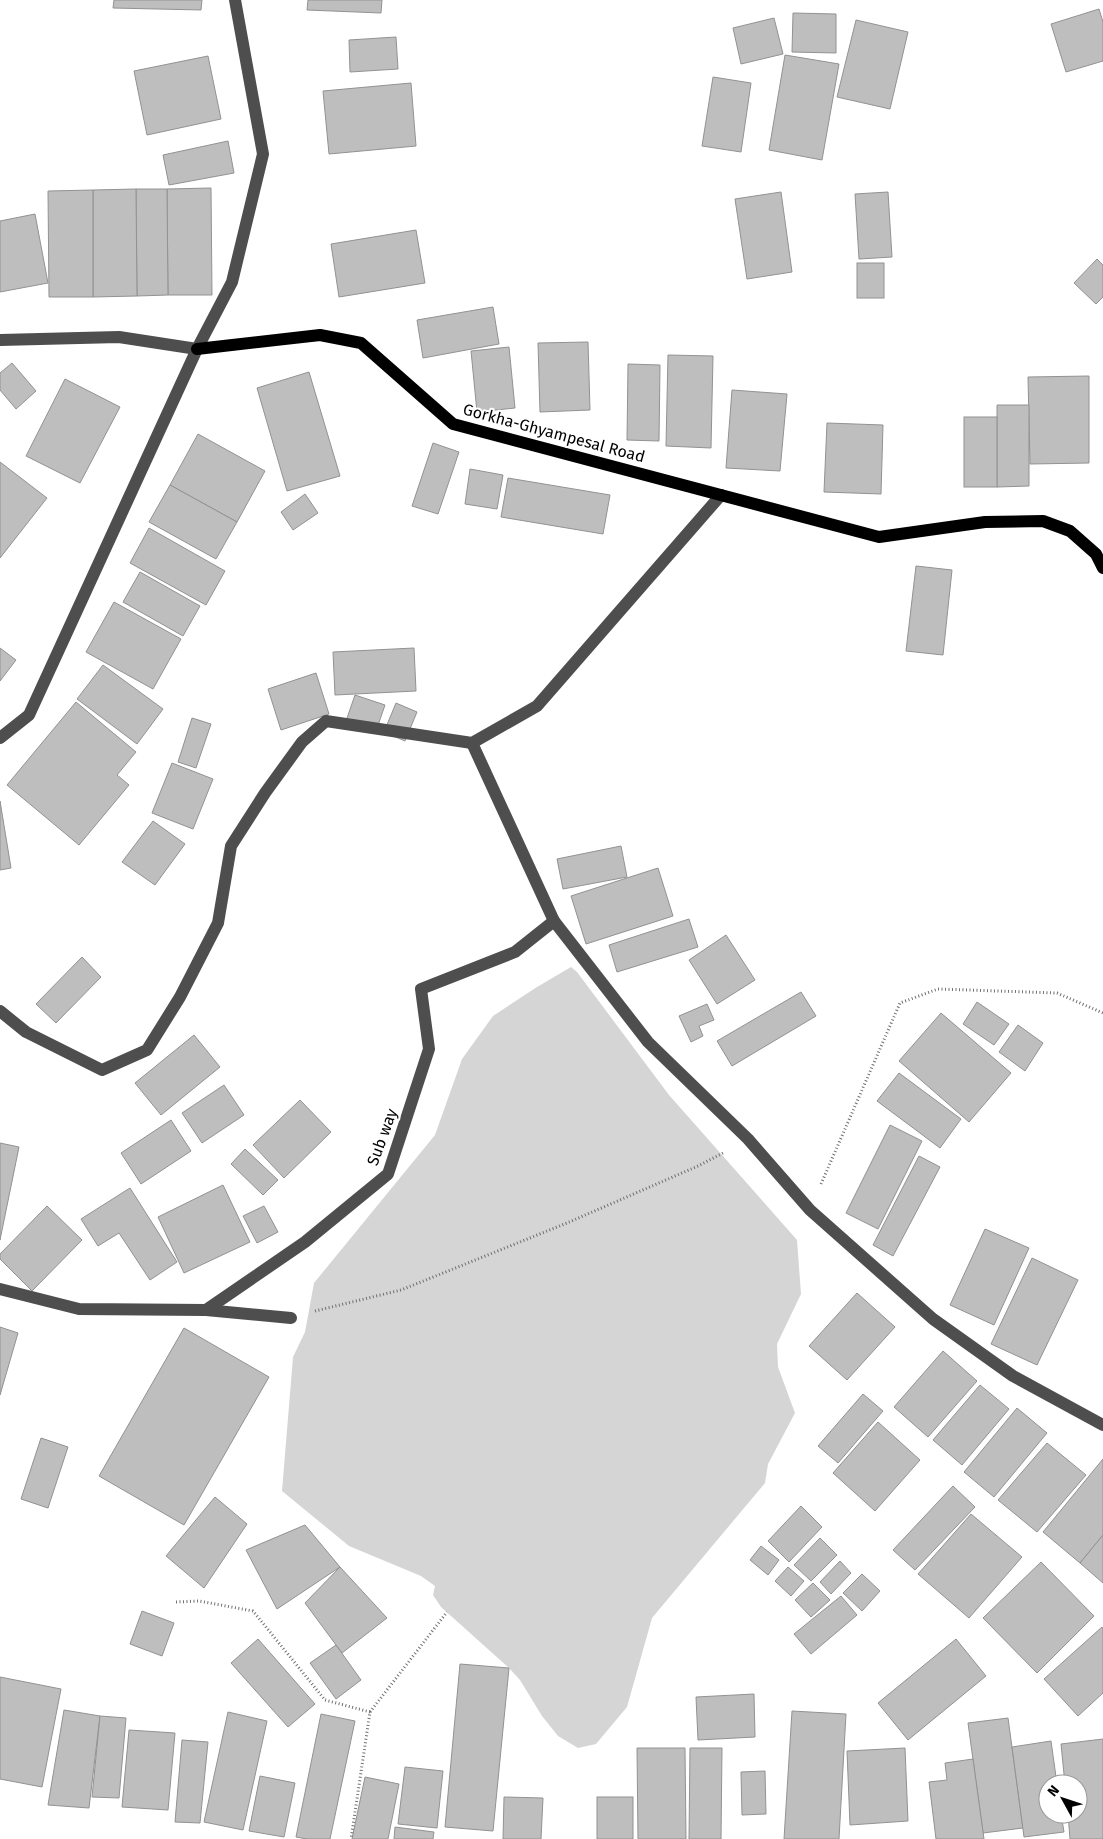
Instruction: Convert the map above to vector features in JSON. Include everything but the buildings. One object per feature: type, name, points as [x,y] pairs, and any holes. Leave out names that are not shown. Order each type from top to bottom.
[{"type":"main road","name":"Gorkha-Ghyampesal Road","points":[[197,349],[320,335],[361,343],[452,424],[879,537],[985,522],[1043,521],[1070,531],[1096,554],[1103,568]]},
{"type":"street","points":[[0,738],[29,715],[197,349],[232,282],[263,154],[236,0]]},
{"type":"street","name":"Gorkha-Ghyampesal Road","points":[[0,340],[119,338],[197,349]]},
{"type":"street","points":[[0,1011],[26,1032],[102,1070],[147,1050],[180,997],[218,923],[231,846],[265,793],[302,742],[326,721],[472,743],[537,706],[721,495]]},
{"type":"street","points":[[472,743],[554,921],[648,1042],[748,1139],[810,1210],[933,1319],[1013,1376],[1103,1425]]},
{"type":"street","name":"Sub way","points":[[206,1310],[305,1242],[388,1174],[429,1050],[422,989],[514,952],[554,921]]},
{"type":"street","points":[[0,1290],[79,1309],[206,1310],[291,1318]]},
{"type":"path","points":[[810,1210],[900,1003],[938,989],[1057,993],[1103,1013]]},
{"type":"path","points":[[291,1318],[402,1290],[567,1223],[698,1166],[748,1139]]},
{"type":"path","points":[[176,1602],[199,1601],[253,1612],[325,1700],[370,1712]]},
{"type":"path","points":[[351,1839],[370,1712],[447,1612]]},
{"type":"shaded area","points":[[571,967],[577,972],[669,1095],[797,1240],[801,1294],[777,1344],[778,1367],[795,1413],[768,1464],[765,1483],[652,1618],[627,1707],[596,1744],[578,1748],[558,1736],[542,1716],[520,1680],[509,1668],[441,1607],[433,1595],[435,1586],[421,1576],[349,1546],[282,1491],[293,1357],[305,1332],[314,1283],[435,1135],[462,1059],[493,1016]]}]
